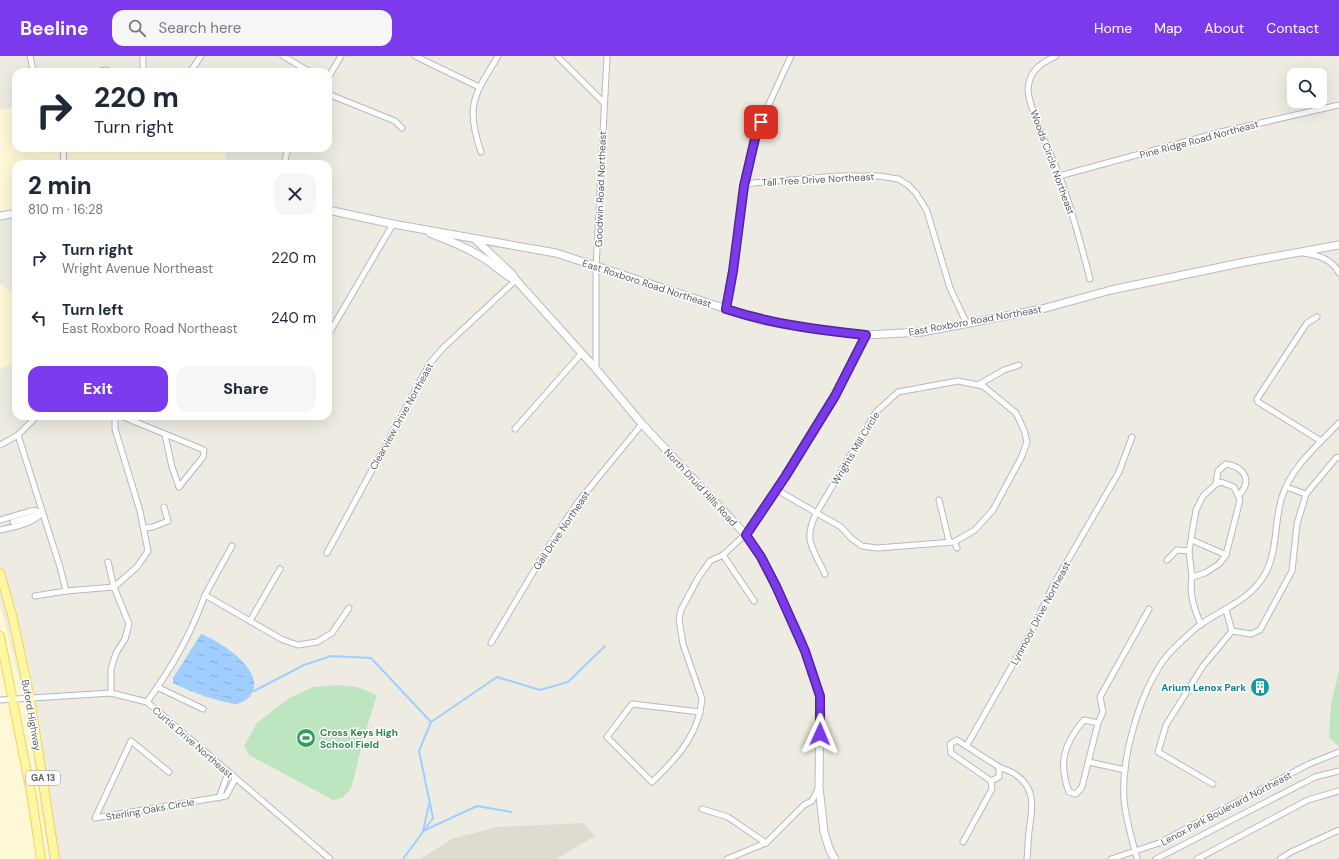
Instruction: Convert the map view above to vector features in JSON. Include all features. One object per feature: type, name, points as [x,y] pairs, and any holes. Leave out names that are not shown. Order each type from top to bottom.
[{"type":"main road","points":[[332,211],[417,228],[471,250],[498,268],[509,278],[516,280]]},
{"type":"main road","points":[[0,216],[12,214]]},
{"type":"main road","name":"East Roxboro Road Northeast","points":[[417,228],[556,253],[596,268],[760,320],[819,330],[866,335],[922,332],[966,322],[1042,309],[1111,290],[1339,245]]},
{"type":"main road","name":"North Druid Hills Road","points":[[474,238],[512,274],[581,354],[596,369],[642,424],[746,535],[761,557],[800,637],[820,696],[819,786],[824,832],[830,851],[835,859]]},
{"type":"main road","name":"Buford Highway","points":[[0,573],[12,615],[30,698],[55,859]]},
{"type":"main road","name":"Buford Highway","points":[[0,636],[13,700],[41,859]]},
{"type":"street","points":[[30,56],[33,68]]},
{"type":"street","points":[[143,56],[143,68]]},
{"type":"street","points":[[193,68],[202,56]]},
{"type":"street","points":[[283,56],[303,68]]},
{"type":"street","points":[[332,71],[341,56]]},
{"type":"street","points":[[416,56],[479,87]]},
{"type":"street","points":[[481,152],[472,120],[473,102],[479,87],[498,56]]},
{"type":"street","points":[[557,56],[604,102]]},
{"type":"street","name":"Goodwin Road Northeast","points":[[596,369],[596,268],[607,56]]},
{"type":"street","points":[[726,309],[733,271],[744,186],[757,130],[791,56]]},
{"type":"street","name":"Woods Circle Northeast","points":[[1056,56],[1042,63],[1034,70],[1028,90],[1059,176],[1090,279]]},
{"type":"street","points":[[332,96],[395,121],[402,128]]},
{"type":"street","name":"Pine Ridge Road Northeast","points":[[1059,176],[1221,132],[1339,105]]},
{"type":"street","name":"Tall Tree Drive Northeast","points":[[744,186],[753,183],[845,176],[880,176],[898,179],[908,184],[916,192],[927,211],[950,288],[966,322]]},
{"type":"street","points":[[332,328],[393,224]]},
{"type":"street","points":[[1298,253],[1321,257],[1334,265],[1339,273]]},
{"type":"street","name":"Clearview Drive Northeast","points":[[327,553],[430,363],[444,347],[516,280]]},
{"type":"street","points":[[1318,317],[1306,323],[1293,347],[1257,399],[1258,402],[1322,441]]},
{"type":"street","points":[[700,712],[632,704],[607,737],[652,782],[672,763],[696,729],[700,712],[702,699],[683,644],[679,619],[680,610],[698,578],[710,561],[724,555],[746,535],[777,490],[835,396],[866,335]]},
{"type":"street","points":[[515,430],[581,354]]},
{"type":"street","points":[[978,385],[1004,370],[1019,364]]},
{"type":"street","name":"Wrights Mill Circle","points":[[777,490],[841,527],[851,538],[862,546],[877,548],[951,541],[975,530],[992,510],[1021,458],[1026,442],[1024,430],[1016,413],[984,386],[958,381],[898,392],[885,402],[876,412],[817,512]]},
{"type":"street","points":[[0,445],[18,435],[33,420]]},
{"type":"street","points":[[35,596],[66,591],[114,587],[137,567],[148,551],[145,528],[115,429],[115,420]]},
{"type":"street","points":[[130,420],[204,450],[203,457],[179,487],[170,459],[165,435]]},
{"type":"street","points":[[1137,859],[1126,819],[1124,799],[1125,770],[1134,728],[1149,685],[1163,661],[1177,644],[1201,625],[1255,590],[1266,573],[1272,554],[1277,523],[1286,487],[1298,468],[1339,423]]},
{"type":"street","name":"Gail Drive Northeast","points":[[491,643],[550,544],[578,502],[642,424]]},
{"type":"street","points":[[18,435],[60,567],[66,591]]},
{"type":"street","name":"Lynmoor Drive Northeast","points":[[967,745],[1030,634],[1054,584],[1119,472],[1132,437]]},
{"type":"street","points":[[1232,631],[1251,634],[1260,630],[1292,571],[1297,524],[1306,494],[1336,458],[1339,458]]},
{"type":"street","points":[[1216,484],[1218,471],[1226,464],[1239,468],[1244,473],[1246,480],[1244,489],[1239,495]]},
{"type":"street","points":[[1192,577],[1205,573],[1219,564],[1226,556],[1240,500],[1234,487],[1222,482],[1216,484],[1203,496],[1196,510],[1189,551],[1192,577],[1190,587],[1192,604],[1201,625]]},
{"type":"street","points":[[1286,487],[1306,494]]},
{"type":"street","points":[[939,500],[951,541],[957,548]]},
{"type":"street","points":[[145,528],[168,520],[164,507]]},
{"type":"street","points":[[0,520],[13,522],[22,519],[34,510],[42,513]]},
{"type":"street","points":[[817,512],[810,526],[809,540],[825,574]]},
{"type":"street","points":[[0,530],[13,522],[22,519],[37,518],[42,513]]},
{"type":"street","points":[[1192,540],[1226,556]]},
{"type":"street","points":[[147,702],[171,669],[195,621],[205,595],[232,546]]},
{"type":"street","points":[[1167,560],[1177,550],[1189,551]]},
{"type":"street","points":[[724,555],[754,601]]},
{"type":"street","points":[[108,562],[114,587],[129,624],[125,639],[116,653],[111,669],[111,693]]},
{"type":"street","points":[[250,621],[280,569]]},
{"type":"street","points":[[205,595],[284,640],[298,645],[317,642],[332,633],[349,608]]},
{"type":"street","points":[[1098,723],[1084,720],[1070,740],[1062,760],[1063,772],[1069,792],[1076,794],[1082,787],[1098,723],[1103,712],[1100,697],[1149,609]]},
{"type":"street","points":[[1226,610],[1232,631]]},
{"type":"street","points":[[1213,784],[1158,752],[1166,725],[1203,666],[1232,631]]},
{"type":"street","points":[[157,688],[203,709]]},
{"type":"street","name":"Curtis Drive Northeast","points":[[0,700],[111,693],[147,702],[330,859]]},
{"type":"street","points":[[964,842],[992,788],[991,781],[951,753],[950,744],[957,740],[967,745],[999,767],[1015,774],[1025,783],[1031,796],[1033,810],[1029,832],[1027,859]]},
{"type":"street","name":"Sterling Oaks Circle","points":[[169,772],[131,741],[95,818],[219,798],[226,796],[235,779]]},
{"type":"street","name":"Lenox Park Boulevard Northeast","points":[[1111,859],[1159,843],[1309,764],[1339,752]]},
{"type":"street","points":[[1089,762],[1125,770]]},
{"type":"street","points":[[991,781],[999,777],[999,767]]},
{"type":"street","name":"Lenox Park Boulevard Northeast","points":[[1156,859],[1315,777],[1339,771]]},
{"type":"street","points":[[219,798],[228,773]]},
{"type":"street","points":[[727,859],[766,843],[804,805],[812,801],[819,786]]},
{"type":"street","points":[[1197,859],[1308,800],[1339,792]]},
{"type":"street","points":[[702,809],[728,817],[766,843]]},
{"type":"street","points":[[1280,859],[1291,852],[1339,830]]},
{"type":"shaded area","points":[[12,108],[12,152],[226,152],[226,160],[12,160],[12,212],[0,213],[0,109]]},
{"type":"shaded area","points":[[0,284],[12,292],[12,364],[0,369]]},
{"type":"shaded area","points":[[0,604],[25,702],[49,859],[0,859]]},
{"type":"shaded area","points":[[584,823],[595,836],[556,859],[420,859],[452,839],[497,827]]},
{"type":"green space","points":[[1339,670],[1339,747],[1329,737],[1331,704]]},
{"type":"green space","name":"Cross Keys High School Field","points":[[338,685],[357,687],[377,695],[366,730],[351,789],[342,798],[333,800],[249,755],[244,746],[257,723],[289,698],[313,687]]},
{"type":"water","points":[[201,634],[230,650],[248,668],[253,677],[254,687],[250,696],[245,700],[232,704],[193,692],[173,683],[173,678]]},
{"type":"waterway","points":[[431,722],[497,677],[540,690],[568,682],[605,646]]},
{"type":"waterway","points":[[254,691],[304,665],[331,656],[371,658],[431,722],[419,751],[433,818],[403,859]]},
{"type":"waterway","points":[[429,804],[423,831],[477,806],[511,812]]},
{"type":"place","name":"Arium Lenox Park","points":[[1260,687]]},
{"type":"place","name":"Cross Keys High School Field","points":[[306,738]]},
{"type":"route","points":[[761,122],[757,130],[744,186],[733,271],[726,309],[760,320],[819,330],[866,335],[835,396],[785,477],[746,535],[761,557],[800,637],[820,696],[820,734]]}]
